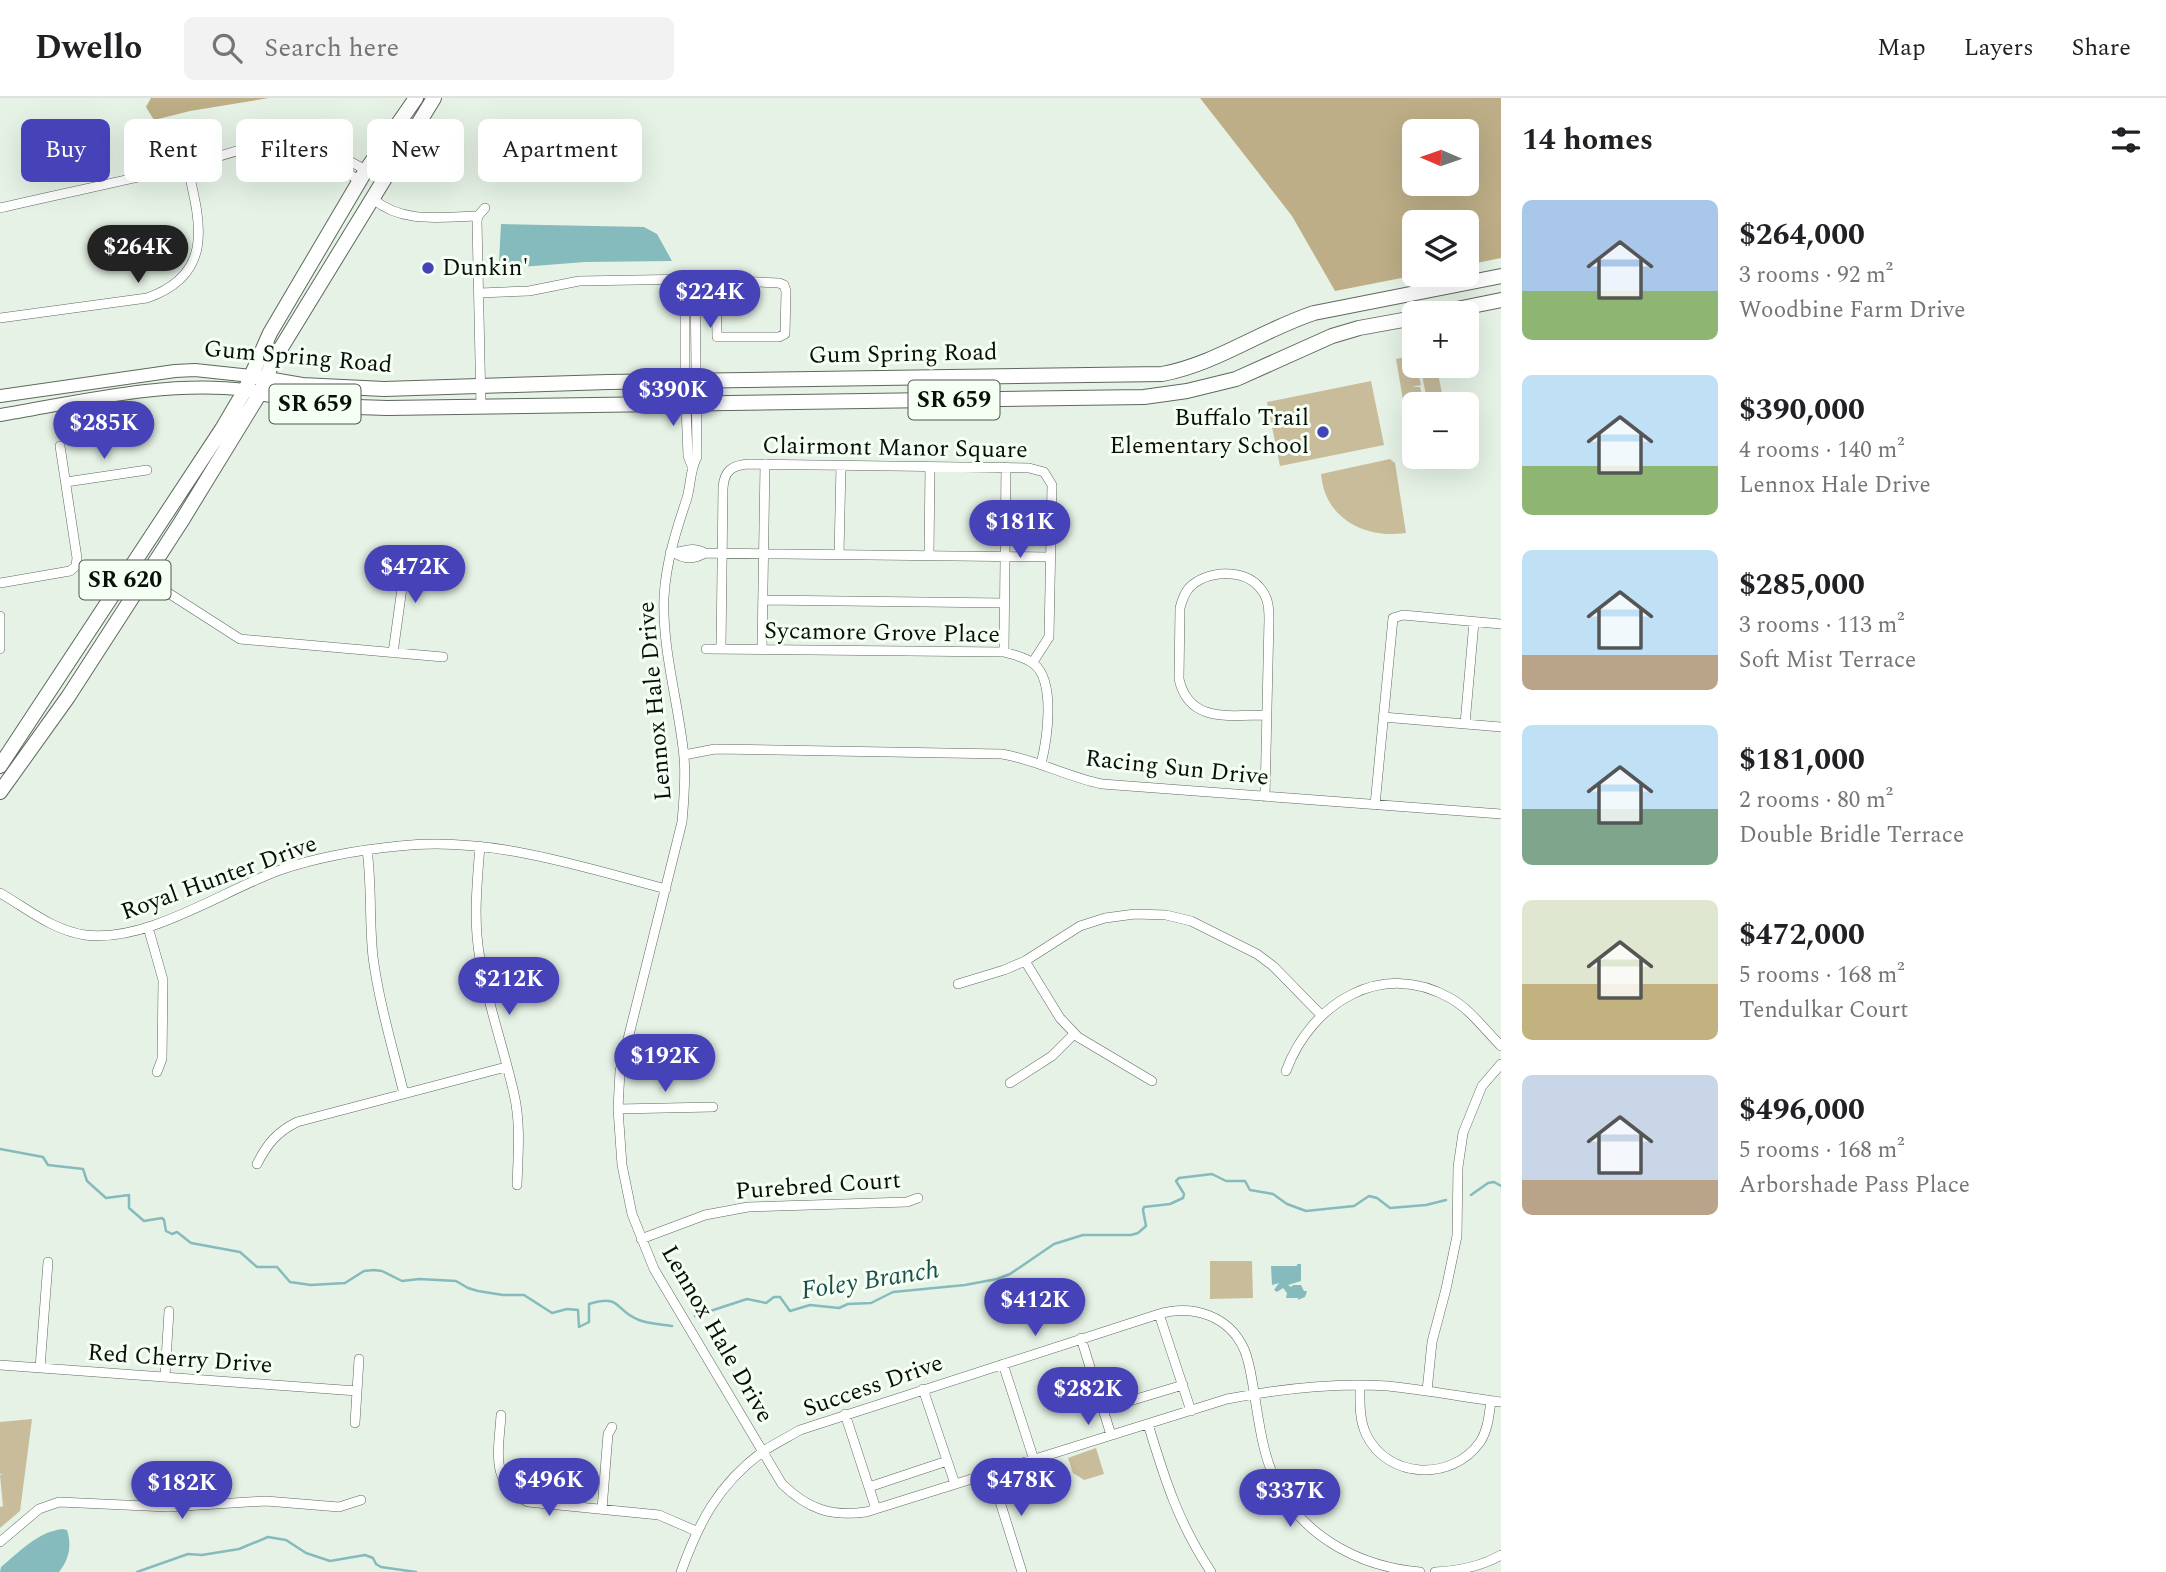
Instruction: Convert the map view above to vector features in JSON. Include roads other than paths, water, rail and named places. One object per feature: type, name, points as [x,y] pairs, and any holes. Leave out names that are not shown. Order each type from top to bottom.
[{"type":"main road","name":"SR 620","points":[[254,382],[261,349],[363,175],[416,98]]},
{"type":"main road","points":[[373,199],[374,181],[416,98]]},
{"type":"main road","name":"SR 620","points":[[0,766],[254,382],[273,361],[434,98]]},
{"type":"main road","name":"Gum Spring Road","points":[[0,396],[195,370],[254,382],[357,388],[1162,373],[1203,363],[1261,334],[1314,313],[1501,276]]},
{"type":"main road","points":[[1479,304],[1501,300]]},
{"type":"main road","name":"Gum Spring Road","points":[[260,393],[327,406],[387,408],[1155,396],[1236,379],[1332,336],[1402,320]]},
{"type":"main road","points":[[0,792],[68,697],[260,393],[254,382]]},
{"type":"main road","name":"Gum Spring Road","points":[[0,415],[168,389],[215,388],[254,382]]},
{"type":"main road","points":[[145,578],[143,570],[168,527],[169,511]]},
{"type":"main road","points":[[68,697],[65,686],[67,679],[93,639],[93,627]]},
{"type":"street","points":[[222,156],[266,144],[296,140],[315,147],[326,147],[363,175]]},
{"type":"street","points":[[0,208],[124,179]]},
{"type":"street","points":[[0,318],[148,298],[177,284],[195,259],[199,244],[198,211],[191,182]]},
{"type":"street","points":[[373,199],[388,211],[406,216],[478,216]]},
{"type":"street","points":[[481,407],[478,216],[485,208]]},
{"type":"street","points":[[480,293],[529,291],[579,281],[690,279],[716,280],[784,285],[785,334],[779,337],[717,337],[716,280]]},
{"type":"street","name":"Lennox Hale Drive","points":[[690,279],[691,404],[688,456],[692,466],[664,598],[666,633],[684,755],[685,795],[682,822],[620,1071],[618,1109],[622,1166],[632,1214],[664,1288],[782,1484],[814,1507],[835,1514],[849,1515],[877,1509],[1191,1410],[1254,1394],[1317,1387],[1387,1386],[1496,1401]]},
{"type":"street","points":[[0,583],[71,571],[76,566],[60,446]]},
{"type":"street","points":[[762,649],[765,464]]},
{"type":"street","name":"Clairmont Manor Square","points":[[721,649],[723,488],[726,475],[737,465],[1034,468],[1044,472],[1050,480],[1050,558],[1049,637],[1033,662]]},
{"type":"street","points":[[839,554],[841,466]]},
{"type":"street","points":[[929,555],[930,467]]},
{"type":"street","points":[[1004,652],[1006,467]]},
{"type":"street","points":[[66,482],[147,470]]},
{"type":"street","points":[[393,653],[407,552]]},
{"type":"street","points":[[672,553],[682,558],[698,557],[705,553],[1050,558]]},
{"type":"street","points":[[1265,797],[1267,715],[1269,619],[1265,596],[1259,586],[1248,578],[1220,574],[1209,576],[1190,586],[1180,608],[1181,687],[1196,708],[1208,714],[1267,715]]},
{"type":"street","points":[[145,578],[240,639],[443,657]]},
{"type":"street","points":[[763,600],[1004,603]]},
{"type":"street","points":[[0,615],[0,649]]},
{"type":"street","points":[[1375,805],[1393,618],[1403,615],[1501,624]]},
{"type":"street","points":[[1465,724],[1474,622]]},
{"type":"street","name":"Sycamore Grove Place","points":[[706,649],[1004,652],[1033,662],[1046,682],[1045,747],[1041,764]]},
{"type":"street","points":[[1383,717],[1501,727]]},
{"type":"street","name":"Racing Sun Drive","points":[[684,755],[715,749],[1002,754],[1025,758],[1080,780],[1102,784],[1501,814]]},
{"type":"street","name":"Royal Hunter Drive","points":[[0,893],[45,922],[74,932],[113,936],[148,927],[279,870],[312,860],[404,845],[480,846],[549,858],[666,889]]},
{"type":"street","points":[[480,846],[477,934],[480,959],[515,1095],[519,1128],[517,1185]]},
{"type":"street","points":[[367,850],[374,960],[404,1094]]},
{"type":"street","points":[[958,984],[997,973],[1025,961],[1080,926],[1105,918],[1135,914],[1166,915],[1191,921],[1256,954],[1273,966],[1321,1015]]},
{"type":"street","points":[[148,927],[163,980],[162,1059],[157,1072]]},
{"type":"street","points":[[1025,961],[1055,1011],[1074,1034],[1153,1081]]},
{"type":"street","points":[[1286,1071],[1293,1053],[1321,1015],[1356,991],[1379,984],[1434,990],[1451,998],[1465,1007],[1501,1046]]},
{"type":"street","points":[[1010,1083],[1052,1056],[1074,1034]]},
{"type":"street","points":[[1427,1391],[1432,1342],[1457,1236],[1458,1167],[1463,1133],[1482,1086],[1501,1064]]},
{"type":"street","points":[[257,1164],[266,1146],[277,1133],[297,1122],[506,1067]]},
{"type":"street","points":[[618,1109],[713,1107]]},
{"type":"street","name":"Purebred Court","points":[[641,1239],[705,1215],[748,1207],[908,1202],[918,1198]]},
{"type":"street","points":[[40,1368],[48,1262]]},
{"type":"street","name":"Success Drive","points":[[681,1572],[696,1531],[719,1494],[763,1451],[800,1430],[1081,1338],[1159,1314],[1185,1310],[1204,1313],[1231,1330],[1245,1351],[1271,1471],[1289,1504],[1303,1521],[1331,1544],[1351,1555],[1378,1565],[1420,1572]]},
{"type":"street","points":[[164,1376],[169,1311]]},
{"type":"street","points":[[1159,1314],[1191,1410]]},
{"type":"street","points":[[1081,1338],[1111,1435]]},
{"type":"street","points":[[355,1423],[359,1359]]},
{"type":"street","points":[[1003,1364],[1034,1460]]},
{"type":"street","name":"Red Cherry Drive","points":[[0,1365],[357,1391]]},
{"type":"street","points":[[1103,1409],[1183,1385]]},
{"type":"street","points":[[1360,1386],[1361,1414],[1366,1435],[1373,1446],[1389,1460],[1415,1470],[1445,1468],[1470,1453],[1485,1433],[1496,1401]]},
{"type":"street","points":[[923,1389],[955,1484]]},
{"type":"street","points":[[845,1414],[877,1509]]},
{"type":"street","points":[[501,1415],[499,1468],[502,1479],[515,1496],[528,1502],[659,1515],[696,1531]]},
{"type":"street","points":[[1147,1424],[1172,1502],[1211,1572]]},
{"type":"street","points":[[602,1509],[608,1434],[612,1427]]},
{"type":"street","points":[[869,1487],[947,1461]]},
{"type":"street","points":[[991,1473],[1022,1572]]},
{"type":"street","points":[[0,1542],[39,1509],[59,1502],[168,1507],[266,1501],[339,1507],[360,1500]]},
{"type":"street","points":[[1435,1572],[1456,1572],[1501,1555]]},
{"type":"water","points":[[501,224],[644,227],[657,234],[672,261],[585,262],[508,268],[499,262]]},
{"type":"water","points":[[1301,1264],[1301,1281],[1288,1285],[1301,1285],[1304,1291],[1307,1291],[1305,1297],[1298,1300],[1286,1298],[1287,1293],[1283,1288],[1277,1292],[1274,1290],[1279,1283],[1272,1285],[1271,1266]]},
{"type":"water","points":[[62,1529],[67,1530],[69,1536],[69,1552],[59,1572],[0,1572],[1,1567],[29,1543]]},
{"type":"waterway","name":"Foley Branch","points":[[0,1149],[43,1157],[48,1165],[83,1169],[87,1181],[106,1198],[129,1195],[129,1208],[144,1221],[162,1218],[166,1231],[172,1234],[177,1232],[191,1243],[240,1252],[257,1267],[277,1267],[290,1282],[311,1285],[345,1283],[364,1271],[374,1270],[402,1281],[456,1281],[478,1291],[524,1295],[552,1313],[567,1309],[578,1310],[579,1327],[589,1322],[589,1304],[600,1301],[613,1302],[639,1320],[672,1326]]},
{"type":"waterway","name":"Foley Branch","points":[[695,1316],[747,1299],[766,1303],[774,1297],[780,1297],[790,1311],[810,1305],[839,1308],[848,1304],[871,1303],[893,1292],[997,1279],[1010,1274],[1054,1244],[1083,1235],[1138,1233],[1146,1226],[1144,1207],[1170,1204],[1183,1198],[1184,1194],[1176,1181],[1179,1178],[1212,1174],[1226,1181],[1245,1181],[1250,1190],[1273,1194],[1287,1204],[1306,1211],[1354,1206],[1369,1196],[1377,1198],[1390,1208],[1426,1205],[1446,1200]]},
{"type":"waterway","name":"Foley Branch","points":[[1471,1195],[1488,1183],[1494,1182],[1501,1186]]},
{"type":"waterway","points":[[137,1572],[188,1554],[202,1555],[239,1549],[268,1537],[286,1540],[306,1553],[330,1561],[365,1555],[373,1558],[381,1567],[416,1572]]},
{"type":"place","name":"Dunkin'","points":[[428,268]]},
{"type":"place","name":"Buffalo Trail Elementary School","points":[[1323,432]]}]
